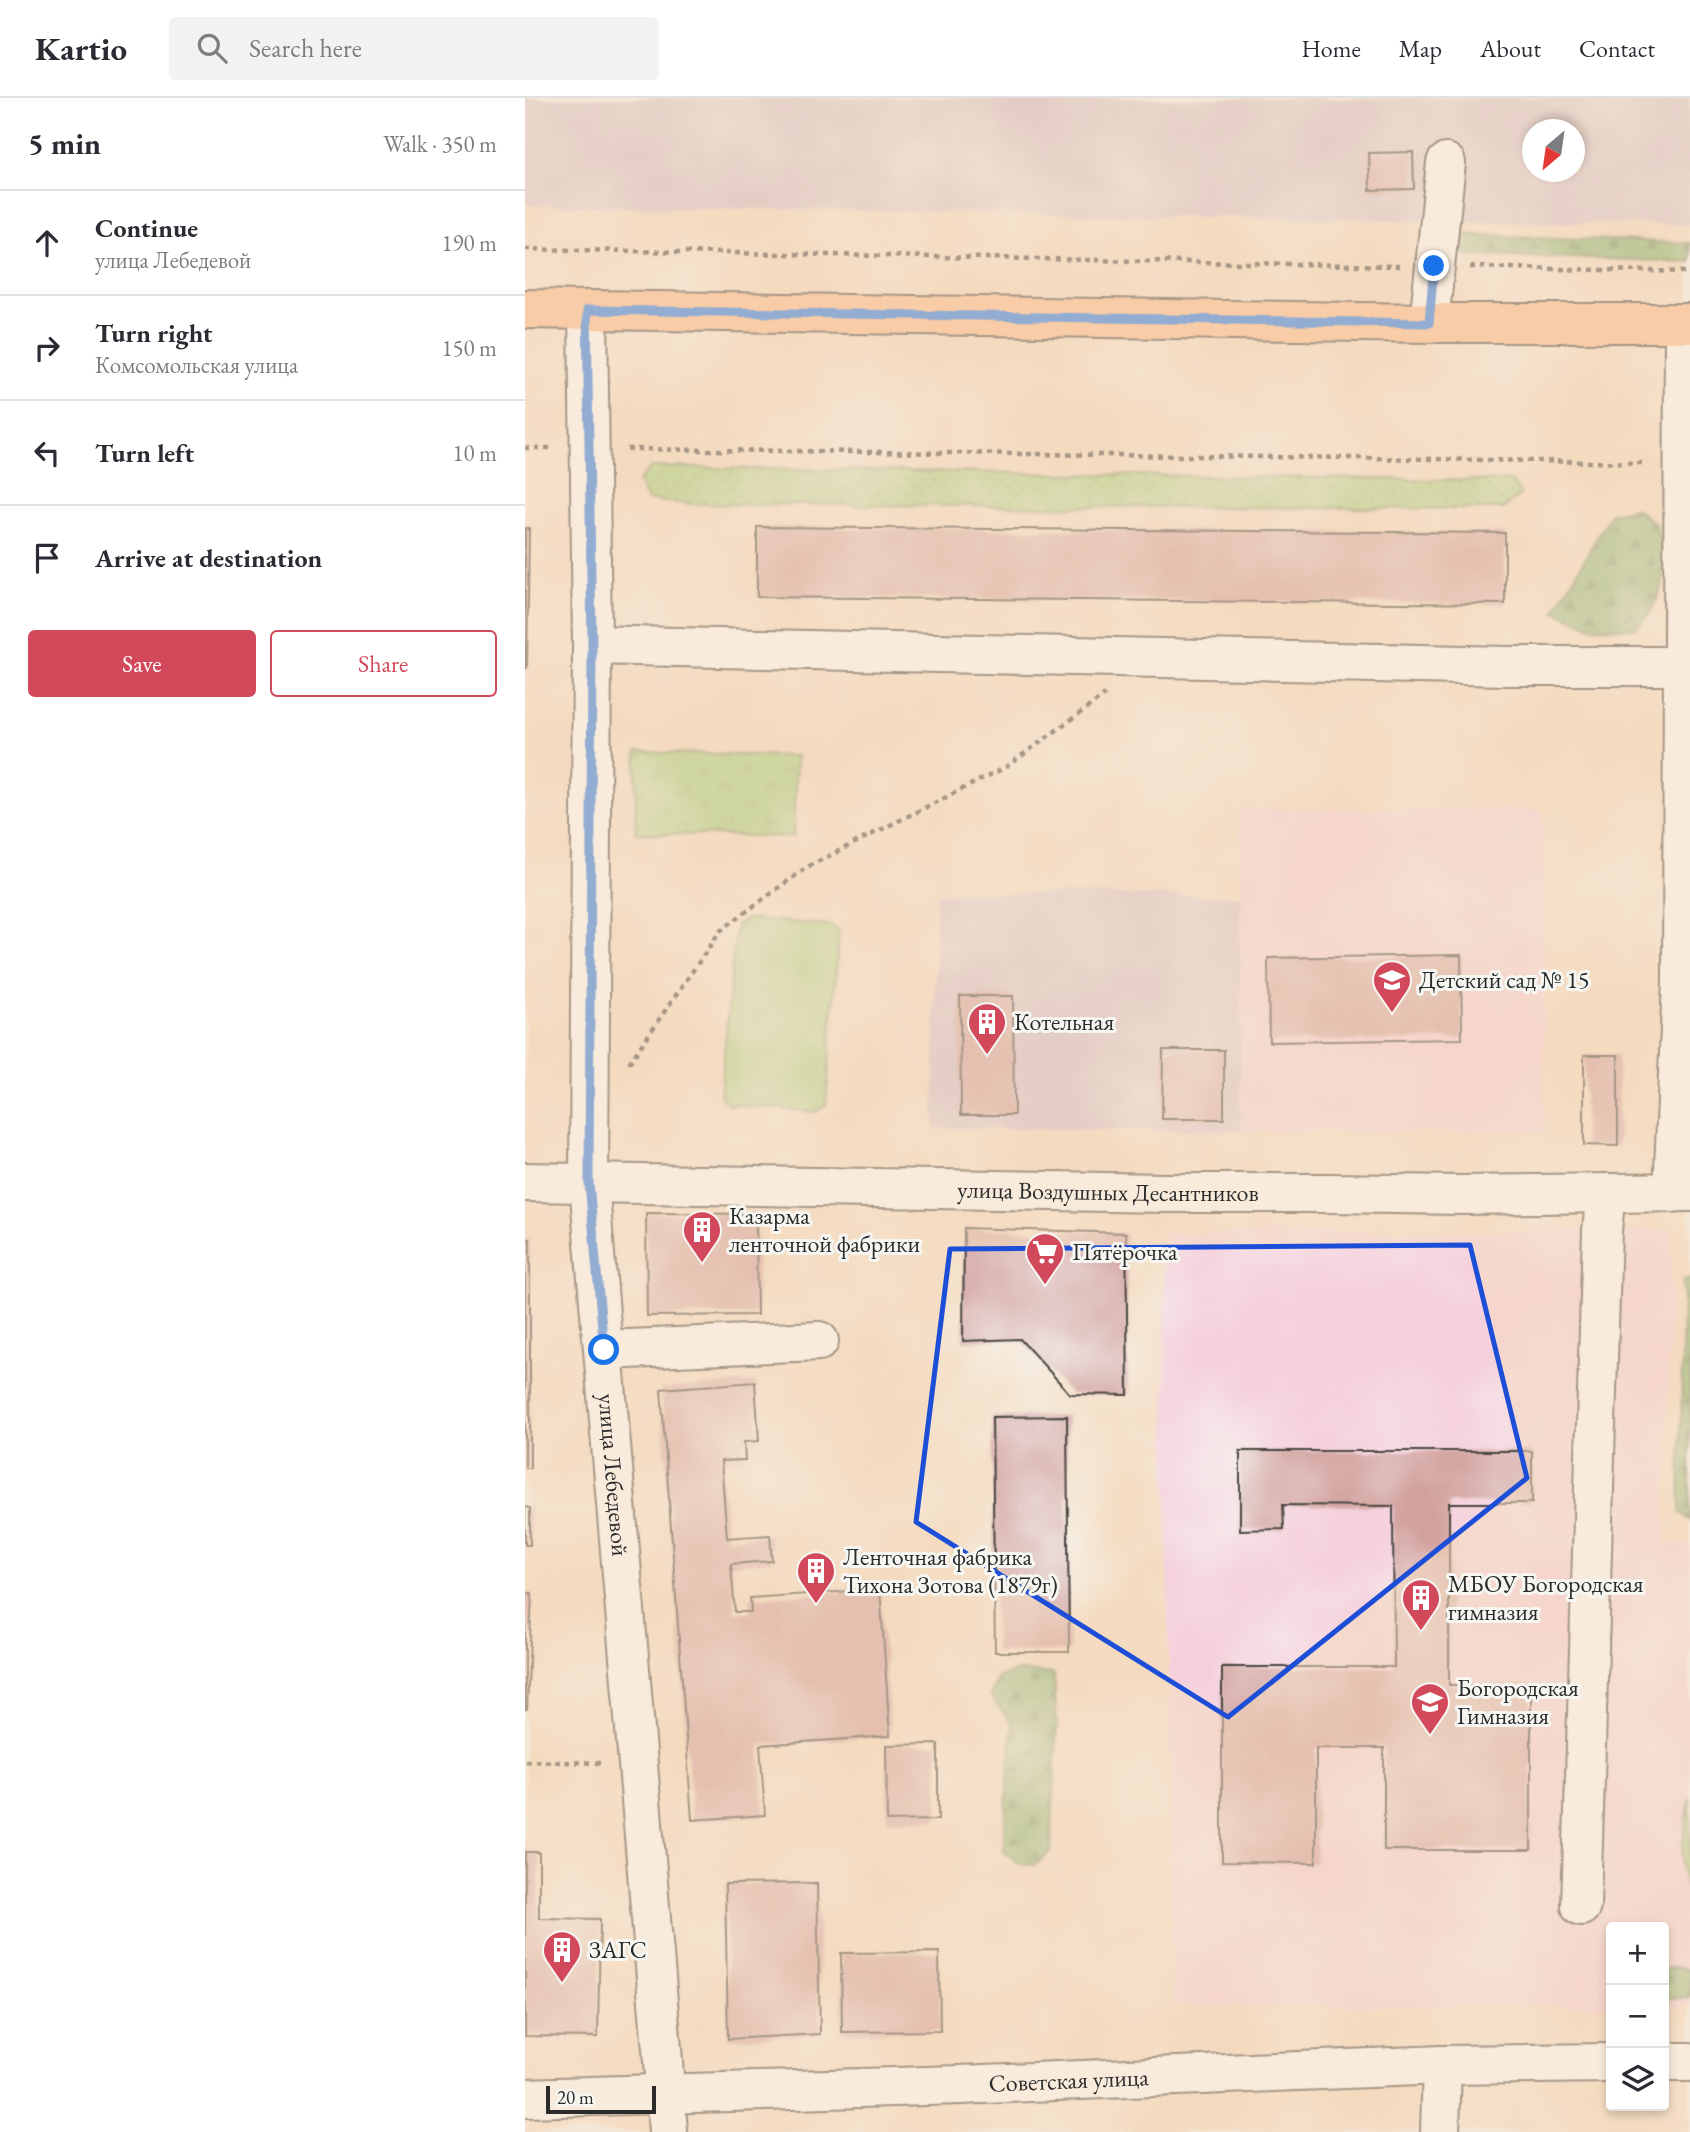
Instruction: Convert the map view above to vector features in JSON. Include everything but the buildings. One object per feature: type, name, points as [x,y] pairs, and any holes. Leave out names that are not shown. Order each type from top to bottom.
[{"type":"main road","points":[[525,309],[1429,323],[1687,323]]},
{"type":"street","points":[[1429,323],[1445,163]]},
{"type":"street","name":"улица Лебедевой","points":[[587,310],[592,645],[589,1183],[668,2132]]},
{"type":"street","points":[[1682,1192],[1687,323]]},
{"type":"street","points":[[592,645],[1507,666],[1684,666]]},
{"type":"street","name":"улица Воздушных Десантников","points":[[525,1182],[1166,1194],[1462,1195],[1682,1192]]},
{"type":"street","points":[[1581,1906],[1602,1231],[1607,1193]]},
{"type":"street","points":[[604,1350],[819,1342]]},
{"type":"street","points":[[1669,2062],[1690,2062]]},
{"type":"street","name":"Советская улица","points":[[525,2098],[960,2085],[1442,2065],[1606,2063]]},
{"type":"street","points":[[1440,2132],[1442,2065]]},
{"type":"path","points":[[525,249],[1690,272]]},
{"type":"path","points":[[525,448],[1685,464]]},
{"type":"path","points":[[628,1064],[721,930],[807,867],[1006,767],[1157,658]]},
{"type":"path","points":[[525,1761],[639,1764]]},
{"type":"highlighted area","points":[[1470,1245],[1527,1478],[1228,1717],[916,1522],[950,1249]]},
{"type":"shaded area","points":[[525,98],[1690,98],[1690,225],[525,205]]},
{"type":"shaded area","name":"Детский сад № 15","points":[[1240,809],[1543,810],[1544,1132],[1241,1131]]},
{"type":"shaded area","points":[[936,893],[1240,896],[1241,1131],[934,1128]]},
{"type":"shaded area","name":"Богородская Гимназия","points":[[1672,1230],[1665,1543],[1690,1545],[1690,2007],[1669,2006],[1669,1922],[1606,1922],[1606,2006],[1173,2006],[1164,1233]]},
{"type":"green space","points":[[1451,234],[1690,243],[1690,262],[1452,254]]},
{"type":"green space","points":[[651,467],[1511,481],[1521,494],[1503,509],[690,504],[647,500],[638,482]]},
{"type":"green space","points":[[1635,508],[1656,524],[1664,555],[1662,587],[1651,612],[1635,628],[1592,627],[1555,611],[1611,513]]},
{"type":"green space","points":[[637,752],[796,756],[793,837],[635,833]]},
{"type":"green space","points":[[747,919],[829,925],[839,931],[826,1105],[816,1112],[728,1104],[720,1096],[736,925]]},
{"type":"green space","points":[[1690,1278],[1690,1520],[1680,1512],[1683,1281]]},
{"type":"green space","points":[[1019,1671],[1054,1674],[1057,1725],[1051,1851],[1035,1865],[1020,1864],[1003,1851],[1012,1724],[990,1696],[998,1677]]},
{"type":"green space","points":[[1690,1798],[1690,1897],[1685,1885],[1682,1860]]},
{"type":"green space","points":[[1669,1968],[1690,1971],[1690,1998],[1669,1998]]},
{"type":"place","name":"Детский сад № 15","points":[[1392,1014]]},
{"type":"place","name":"Котельная","points":[[987,1056]]},
{"type":"place","name":"Казарма ленточной фабрики","points":[[702,1264]]},
{"type":"place","name":"Пятёрочка","points":[[1045,1286]]},
{"type":"place","name":"Ленточная фабрика Тихона Зотова (1879г)","points":[[816,1605]]},
{"type":"place","name":"МБОУ Богородская гимназия","points":[[1421,1632]]},
{"type":"place","name":"Богородская Гимназия","points":[[1430,1736]]},
{"type":"place","name":"ЗАГС","points":[[562,1984]]},
{"type":"route","points":[[604,1350],[589,1183],[592,645],[587,310],[1429,323],[1434,266]]}]
